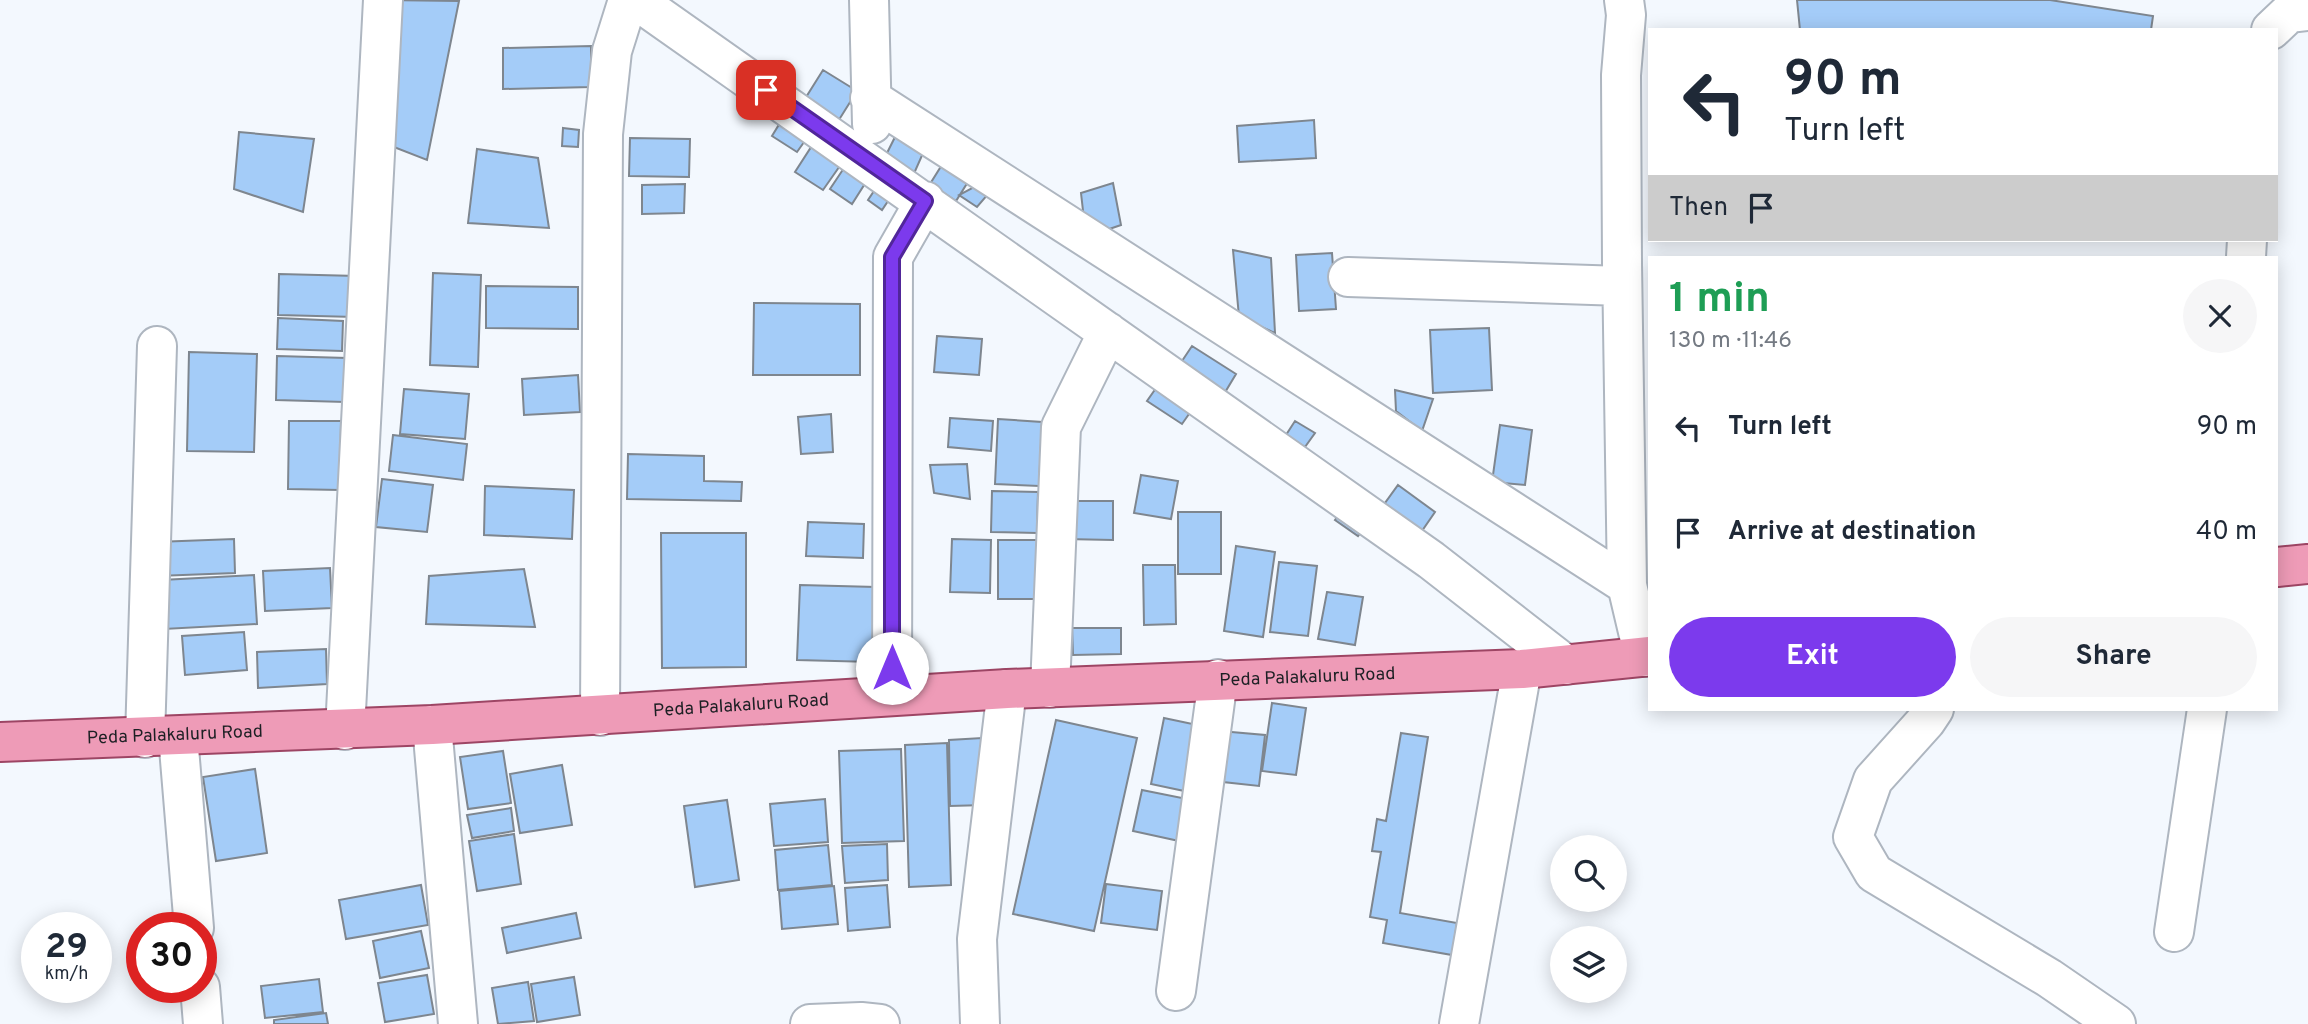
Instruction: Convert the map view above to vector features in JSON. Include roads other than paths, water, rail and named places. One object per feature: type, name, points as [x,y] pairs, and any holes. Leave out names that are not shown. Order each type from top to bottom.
[{"type":"main road","points":[[2278,567],[2308,564]]},
{"type":"main road","name":"Peda Palakaluru Road","points":[[0,742],[345,730],[1007,689],[1522,669],[1647,656]]},
{"type":"street","points":[[345,730],[383,0]]},
{"type":"street","points":[[600,716],[603,134],[612,51],[628,0]]},
{"type":"street","points":[[636,0],[925,201],[1431,560],[1566,665]]},
{"type":"street","points":[[869,0],[874,166]]},
{"type":"street","points":[[1624,0],[1626,15],[1621,75],[1622,286],[1627,585],[1647,656]]},
{"type":"street","points":[[2273,28],[2289,13],[2308,11]]},
{"type":"street","points":[[870,98],[1627,585]]},
{"type":"street","points":[[892,695],[892,257],[925,201]]},
{"type":"street","points":[[1348,277],[1622,286]]},
{"type":"street","points":[[1050,688],[1061,428],[1108,332]]},
{"type":"street","points":[[157,346],[161,737],[191,912]]},
{"type":"street","points":[[1460,1024],[1522,669]]},
{"type":"street","points":[[1176,991],[1218,679]]},
{"type":"street","points":[[980,1024],[976,939],[1007,689]]},
{"type":"street","points":[[1933,711],[1873,780],[1853,837],[1874,873],[2049,978],[2116,1024]]},
{"type":"street","points":[[2174,932],[2207,711]]},
{"type":"street","points":[[432,725],[458,1024]]},
{"type":"street","points":[[201,1003],[203,1024]]},
{"type":"street","points":[[810,1024],[880,1024]]}]
